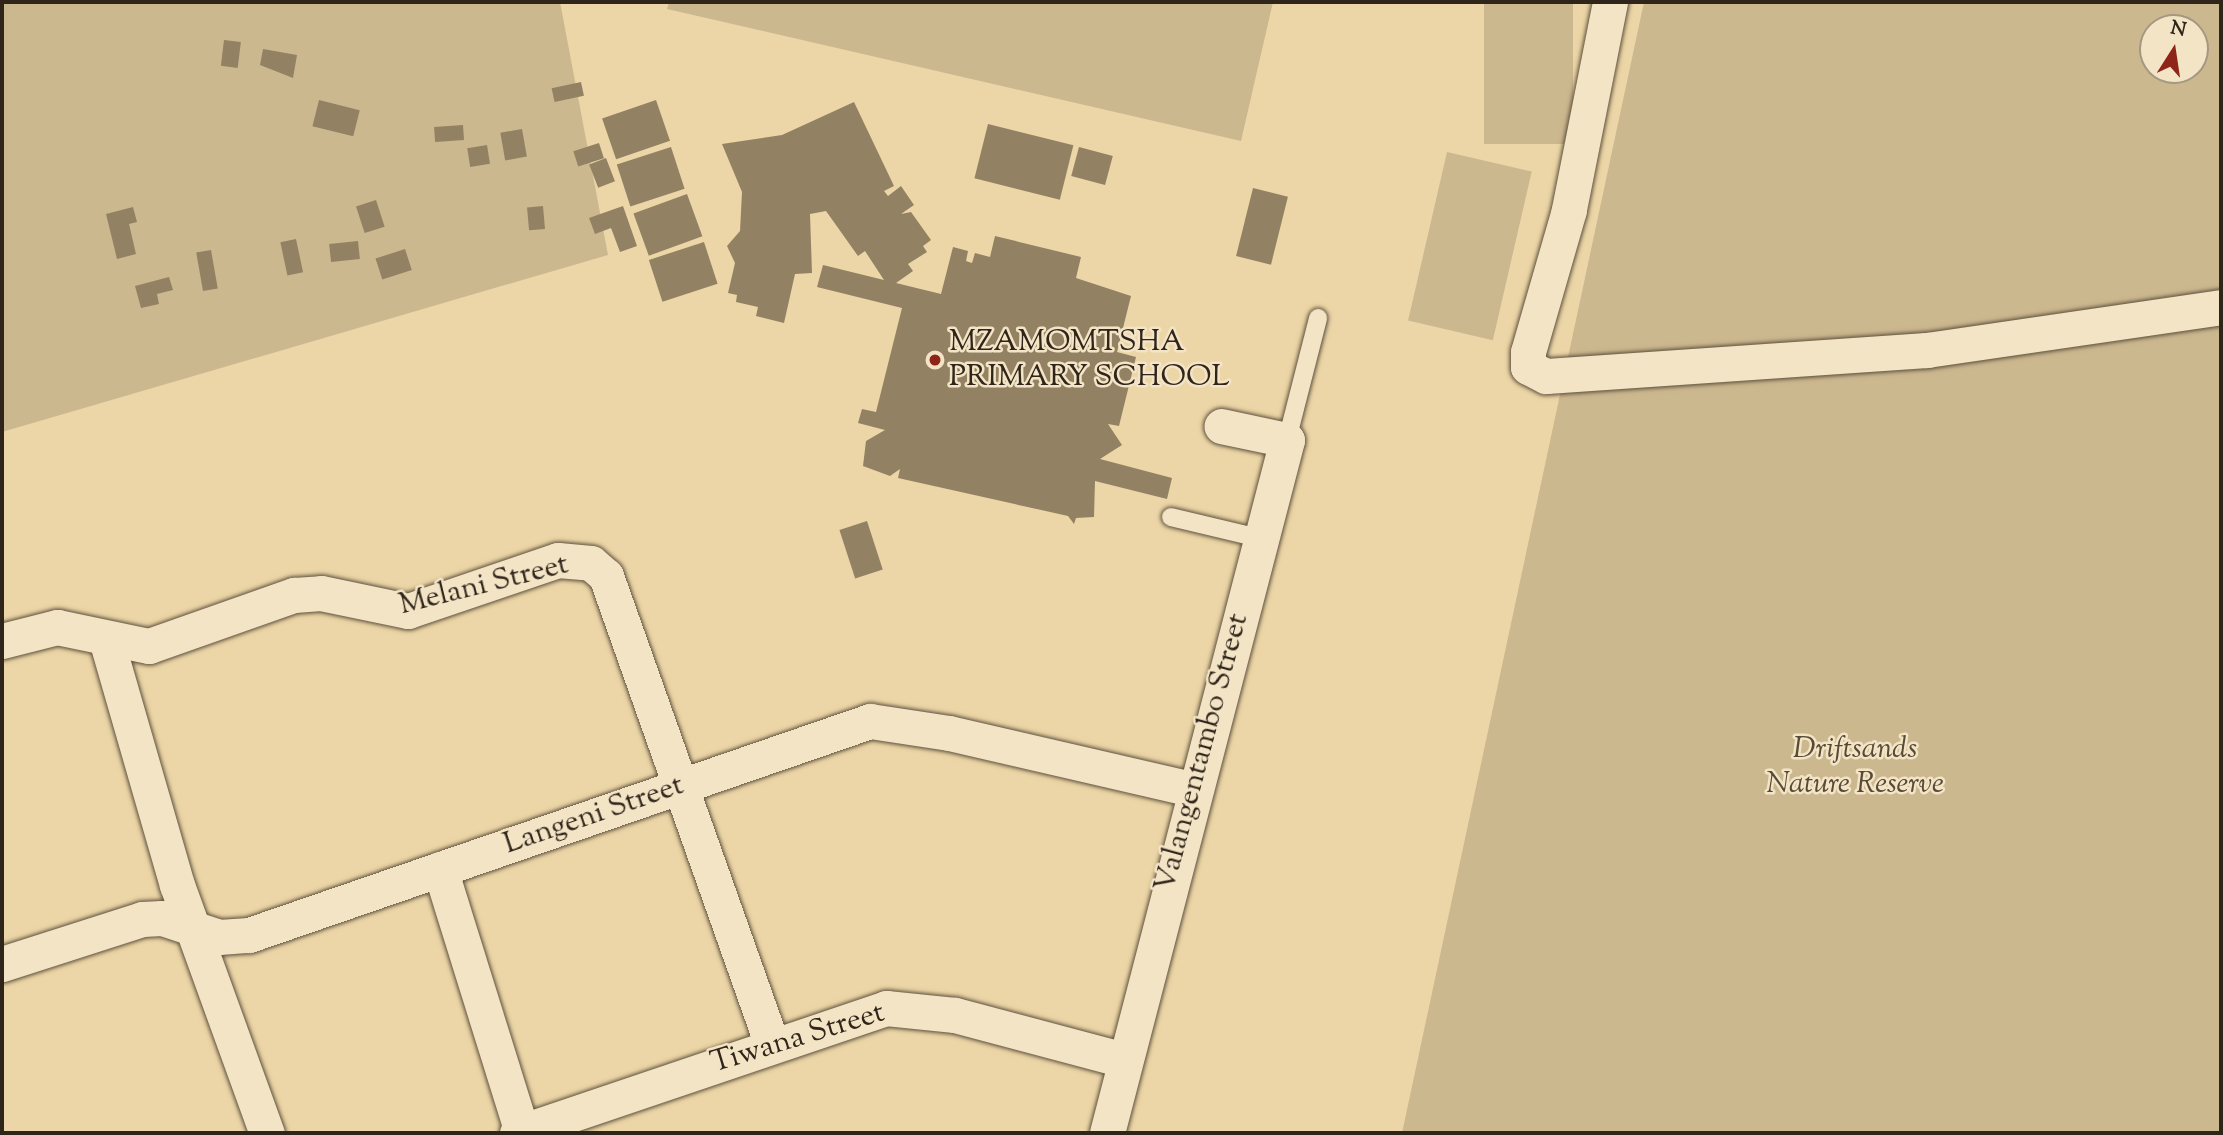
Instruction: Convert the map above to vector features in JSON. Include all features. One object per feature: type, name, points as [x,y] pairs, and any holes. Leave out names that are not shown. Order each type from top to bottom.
[{"type":"street","points":[[1610,2],[1569,210],[1528,352],[1528,367],[1537,372],[1927,350],[2221,307]]},
{"type":"street","points":[[1220,426],[1287,440]]},
{"type":"street","name":"Valangentambo Street","points":[[1107,1133],[1192,789],[1287,440]]},
{"type":"street","name":"Melani Street","points":[[2,640],[57,627],[136,647],[164,643],[294,595],[321,593],[408,611],[575,559],[606,576],[684,784],[772,1044]]},
{"type":"street","points":[[106,639],[193,929],[267,1133]]},
{"type":"street","name":"Langeni Street","points":[[2,964],[142,919],[162,918],[193,929],[248,935],[684,784],[881,720],[1192,789]]},
{"type":"street","points":[[440,869],[520,1133]]},
{"type":"street","name":"Tiwana Street","points":[[520,1133],[772,1044],[886,1008],[914,1007],[1124,1060]]},
{"type":"lane","points":[[1287,440],[1318,318]]},
{"type":"lane","points":[[1171,517],[1259,538]]},
{"type":"green space","points":[[2,2],[560,2],[608,255],[2,432]]},
{"type":"green space","points":[[669,2],[1273,2],[1241,141],[667,9]]},
{"type":"green space","points":[[1484,2],[1573,2],[1573,144],[1484,144]]},
{"type":"green space","name":"Driftsands Nature Reserve","points":[[1644,2],[2221,2],[2221,1133],[1402,1133]]},
{"type":"green space","points":[[1447,152],[1532,172],[1493,340],[1408,321]]},
{"type":"building","points":[[224,40],[241,42],[238,68],[221,66]]},
{"type":"building","points":[[263,49],[297,55],[293,78],[260,65]]},
{"type":"building","points":[[581,82],[584,96],[555,102],[552,88]]},
{"type":"building","points":[[319,100],[360,110],[353,136],[312,126]]},
{"type":"building","points":[[656,100],[670,141],[616,159],[602,119]]},
{"type":"building","points":[[854,102],[894,186],[884,191],[888,196],[901,186],[914,205],[901,214],[911,212],[931,240],[923,246],[927,252],[908,264],[913,271],[896,283],[941,294],[953,247],[968,251],[966,261],[972,263],[975,253],[990,257],[995,236],[1081,257],[1076,278],[1131,296],[1117,352],[1136,357],[1119,426],[1108,424],[1122,445],[1100,459],[1172,478],[1167,499],[1095,481],[1094,517],[1076,518],[1074,524],[1068,516],[898,478],[900,469],[890,476],[863,466],[866,441],[885,430],[858,423],[862,409],[876,412],[902,308],[817,287],[823,265],[884,280],[865,251],[858,256],[826,211],[810,214],[812,273],[795,274],[784,323],[756,316],[758,307],[736,302],[737,295],[728,293],[735,263],[727,246],[740,231],[742,192],[722,144],[782,135]]},
{"type":"building","points":[[988,124],[1073,145],[1060,200],[974,178]]},
{"type":"building","points":[[463,125],[464,140],[435,142],[434,127]]},
{"type":"building","points":[[522,129],[527,157],[505,160],[500,133]]},
{"type":"building","points":[[599,143],[604,158],[578,167],[573,151]]},
{"type":"building","points":[[487,145],[490,164],[470,167],[467,148]]},
{"type":"building","points":[[671,147],[685,189],[630,206],[617,165]]},
{"type":"building","points":[[1079,147],[1113,156],[1105,185],[1071,176]]},
{"type":"building","points":[[606,158],[615,181],[598,188],[589,164]]},
{"type":"building","points":[[1253,188],[1288,197],[1271,265],[1236,256]]},
{"type":"building","points":[[687,194],[702,236],[649,256],[633,213]]},
{"type":"building","points":[[376,200],[385,227],[365,233],[356,206]]},
{"type":"building","points":[[543,206],[545,229],[529,230],[527,207]]},
{"type":"building","points":[[623,206],[637,246],[620,252],[611,228],[595,234],[589,218]]},
{"type":"building","points":[[133,207],[137,222],[129,224],[136,254],[117,259],[106,214]]},
{"type":"building","points":[[296,239],[303,272],[287,276],[280,242]]},
{"type":"building","points":[[358,241],[360,259],[331,262],[329,244]]},
{"type":"building","points":[[704,242],[718,284],[662,302],[649,260]]},
{"type":"building","points":[[405,249],[412,270],[382,280],[376,259]]},
{"type":"building","points":[[211,250],[218,288],[203,291],[196,253]]},
{"type":"building","points":[[169,277],[173,290],[157,294],[159,304],[141,308],[135,286]]},
{"type":"building","points":[[867,521],[883,570],[855,578],[839,530]]},
{"type":"place","name":"MZAMOMTSHA PRIMARY SCHOOL","points":[[935,360]]}]
